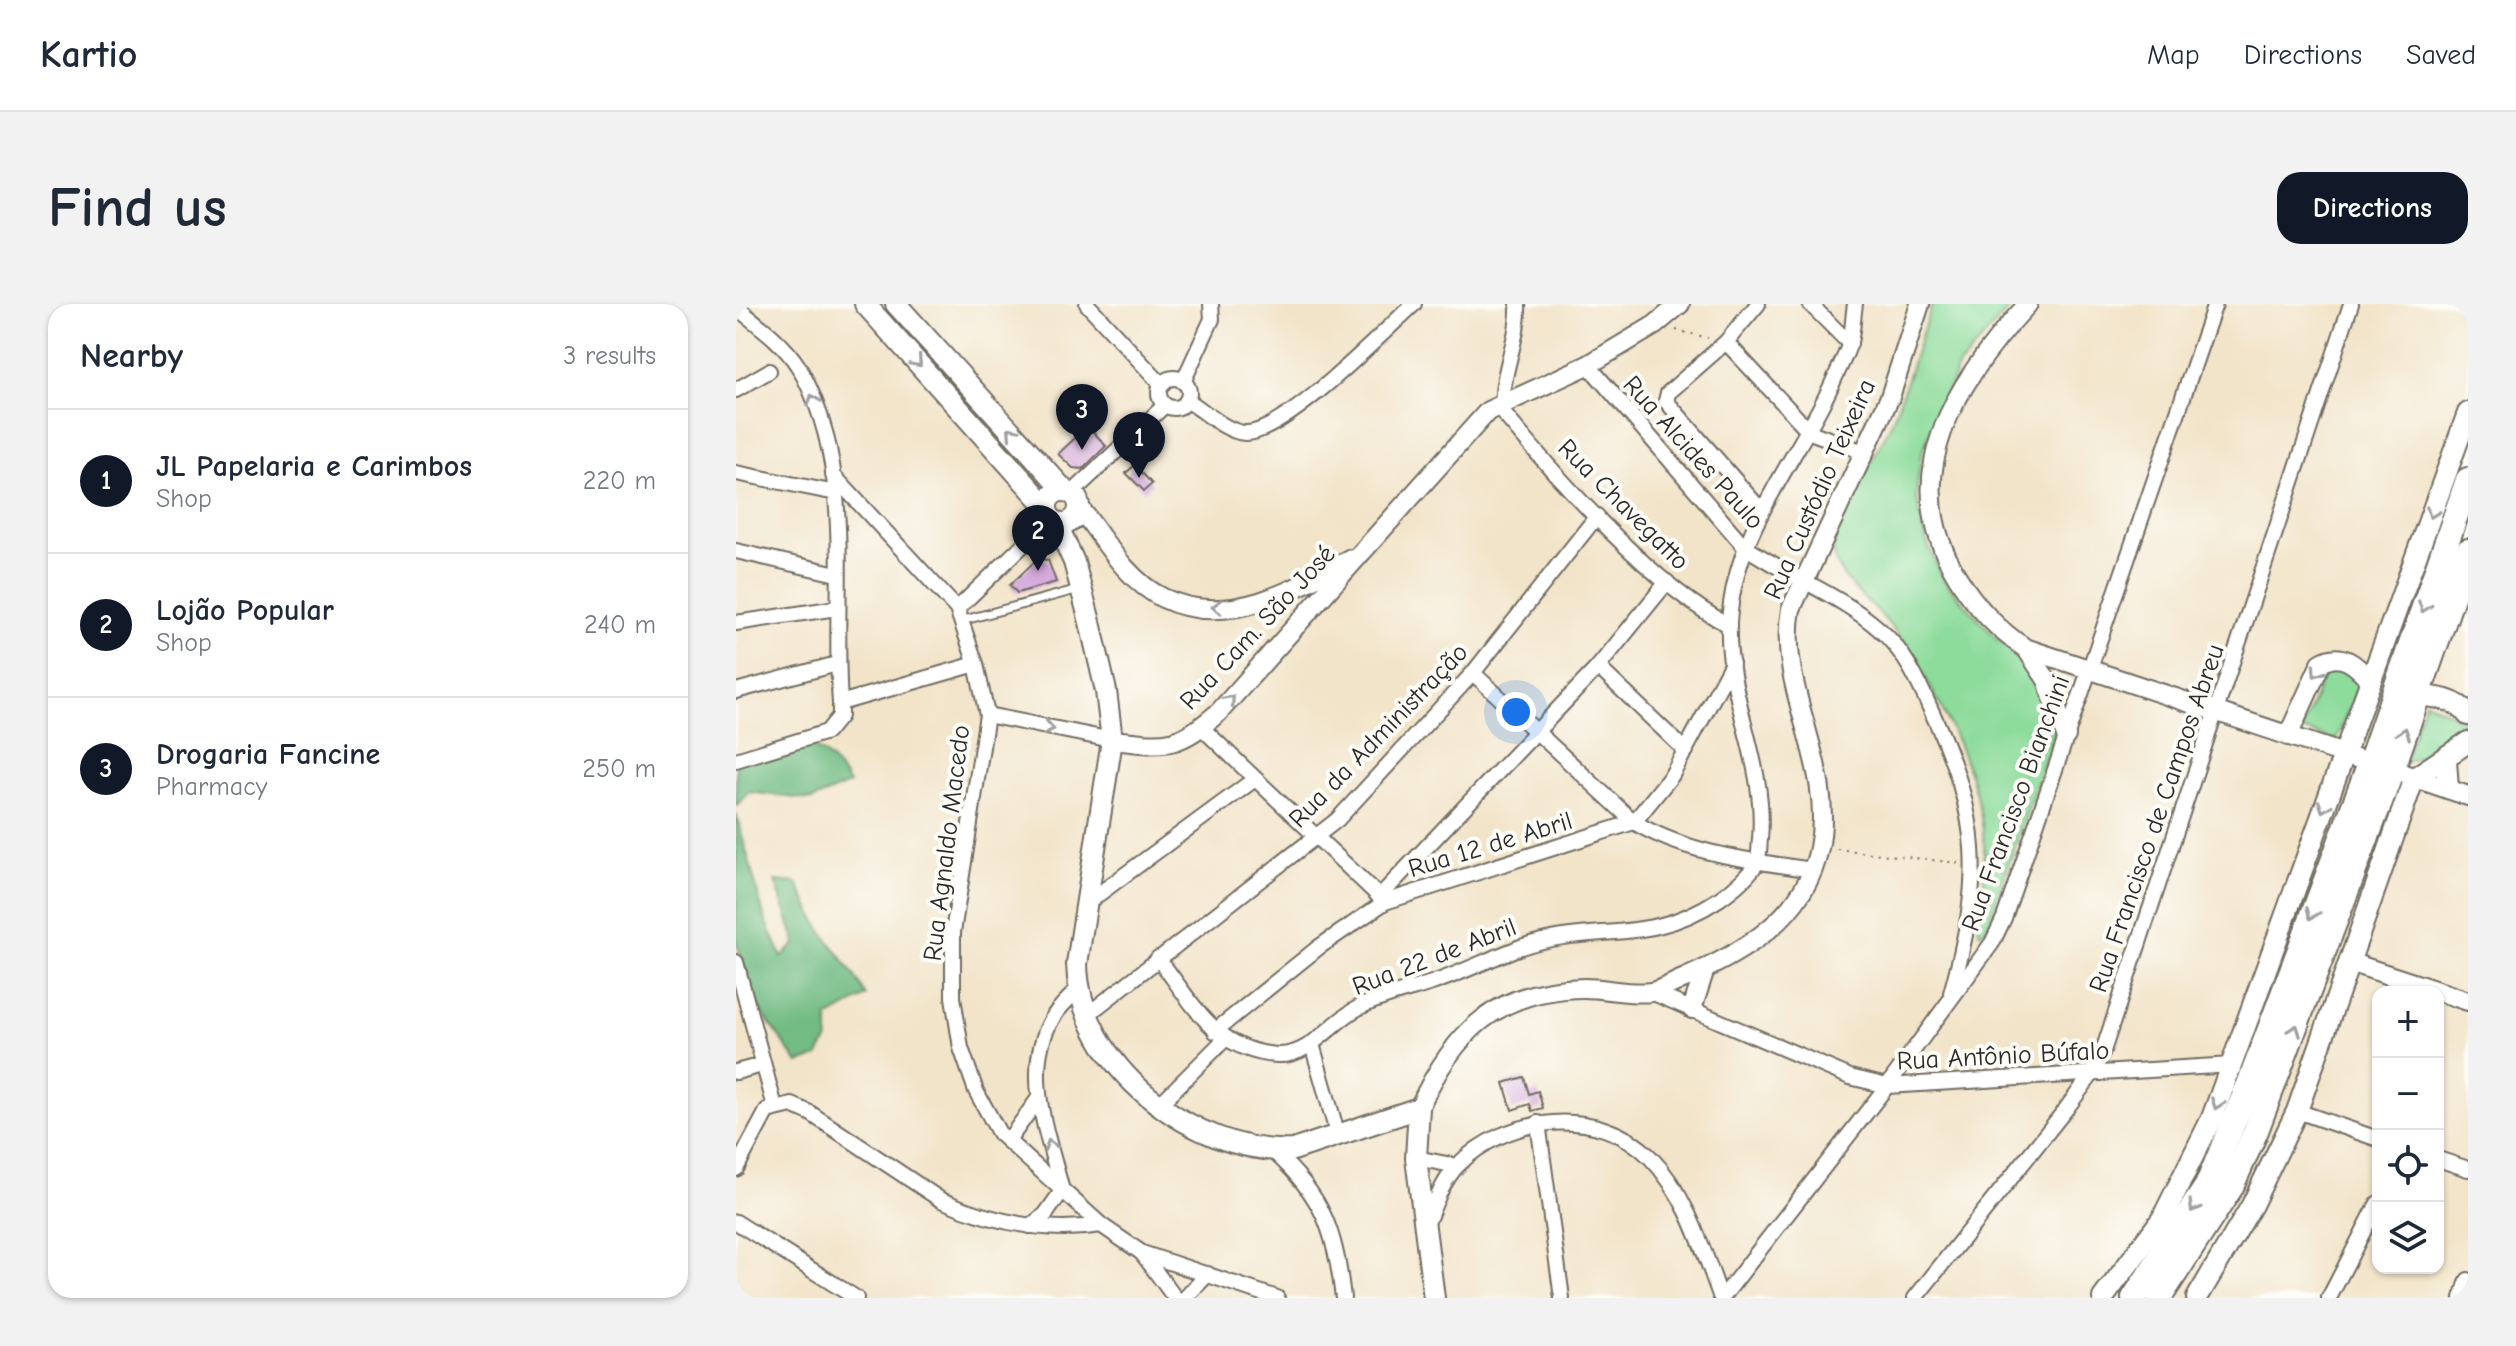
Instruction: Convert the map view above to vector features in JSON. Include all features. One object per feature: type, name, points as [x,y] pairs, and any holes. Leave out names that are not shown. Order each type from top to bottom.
[{"type":"main road","points":[[865,304],[1064,508]]},
{"type":"main road","points":[[896,304],[1064,508],[1106,691],[1112,740],[1077,964],[1077,990],[1087,1015],[1111,1055],[1159,1105],[1184,1123],[1209,1135],[1273,1151],[1293,1150],[1419,1108]]},
{"type":"main road","points":[[2103,1298],[2162,1219],[2189,1171],[2232,1065],[2468,413]]},
{"type":"main road","points":[[2197,1298],[2252,1205],[2297,1111],[2349,962],[2392,770],[2405,694],[2468,480]]},
{"type":"main road","points":[[2405,694],[2468,551]]},
{"type":"main road","points":[[2371,681],[2405,694],[2439,698],[2466,709]]},
{"type":"main road","points":[[2392,770],[2446,760],[2468,742]]},
{"type":"main road","points":[[2446,760],[2448,788]]},
{"type":"main road","points":[[2134,1298],[2207,1186],[2392,770]]},
{"type":"main road","points":[[2159,1298],[2231,1187],[2255,1133],[2392,770]]},
{"type":"main road","name":"Rua Custódio Teixeira","points":[[1419,1108],[1416,1158],[1434,1298]]},
{"type":"street","points":[[1087,304],[1162,385]]},
{"type":"street","points":[[1183,382],[1212,319],[1211,304]]},
{"type":"street","points":[[1187,400],[1231,429],[1245,433],[1260,430],[1286,418],[1414,304]]},
{"type":"street","points":[[1502,402],[1517,338],[1518,304]]},
{"type":"street","name":"Rua Cam. São José","points":[[987,715],[1112,740],[1177,742],[1201,727],[1310,611],[1488,411],[1588,365],[1655,325],[1680,304]]},
{"type":"street","points":[[1758,304],[1726,342],[1668,393],[1666,401],[1760,509]]},
{"type":"street","points":[[1810,304],[1850,344]]},
{"type":"street","points":[[1757,861],[1760,783],[1732,663],[1729,625],[1744,546],[1760,509],[1810,432],[1850,344],[1855,304]]},
{"type":"street","name":"Rua Custódio Teixeira","points":[[1419,1108],[1434,1074],[1460,1038],[1482,1018],[1505,1004],[1557,988],[1651,992],[1705,969],[1759,939],[1787,910],[1813,870],[1820,847],[1820,780],[1788,658],[1791,609],[1890,397],[1920,304]]},
{"type":"street","points":[[2028,304],[1995,339],[1954,401],[1932,462],[1930,493],[1936,530],[1949,564],[1975,605],[2004,634],[2025,648],[2468,796]]},
{"type":"street","name":"Rua Francisco Bianchini","points":[[1722,1298],[1887,1086],[1992,943],[2004,918],[2215,304]]},
{"type":"street","name":"Rua Francisco de Campos Abreu","points":[[1915,1298],[2092,1074],[2218,712],[2351,304]]},
{"type":"street","points":[[736,307],[772,336],[797,364],[827,438],[836,493],[840,703],[840,716],[827,732],[736,760]]},
{"type":"street","points":[[1726,342],[1810,432],[1866,453]]},
{"type":"street","name":"Rua Alcides Paulo","points":[[1588,365],[1744,546],[1879,629],[1902,654],[1920,686],[1961,781],[1971,827],[1974,864],[1971,909],[1948,1005]]},
{"type":"street","points":[[736,390],[769,371]]},
{"type":"street","points":[[1170,379],[1183,382],[1188,390],[1187,400],[1179,407],[1165,405],[1160,398],[1162,385],[1170,379]]},
{"type":"street","name":"Rua Chavegatto","points":[[1502,402],[1504,414],[1597,516],[1667,582],[1711,616],[1729,625]]},
{"type":"street","points":[[959,615],[1165,405]]},
{"type":"street","points":[[736,473],[836,493]]},
{"type":"street","name":"Rua Agnaldo Macedo","points":[[833,475],[959,615],[976,664],[987,715],[953,932],[953,997],[961,1048],[976,1091],[1008,1141],[1101,1225],[1142,1253],[1277,1298]]},
{"type":"street","points":[[1064,508],[1125,567],[1163,598],[1188,605],[1237,607],[1296,590],[1365,550]]},
{"type":"street","name":"Rua da Administração","points":[[1087,1015],[1318,838],[1473,673],[1597,516]]},
{"type":"street","points":[[736,551],[837,574]]},
{"type":"street","points":[[1201,727],[1382,900],[1598,667],[1667,582]]},
{"type":"street","points":[[1296,590],[1304,596],[1310,611]]},
{"type":"street","points":[[739,620],[837,608]]},
{"type":"street","points":[[2025,648],[2047,680],[2066,736]]},
{"type":"street","points":[[2288,736],[2321,663],[2336,657],[2346,659],[2371,681]]},
{"type":"street","name":"Rua 12 de Abril","points":[[1159,1105],[1220,1036],[1319,947],[1382,900],[1591,838],[1634,822],[1656,798],[1686,751],[1732,663]]},
{"type":"street","points":[[736,691],[837,664]]},
{"type":"street","points":[[840,703],[976,664]]},
{"type":"street","points":[[1598,667],[1686,751]]},
{"type":"street","points":[[1473,673],[1634,822],[1661,838],[1757,861],[1813,870]]},
{"type":"street","points":[[1088,902],[1255,779]]},
{"type":"street","name":"Rua 22 de Abril","points":[[1220,1036],[1261,1054],[1282,1056],[1312,1044],[1359,1007],[1526,946],[1578,935],[1642,932],[1668,926],[1697,914],[1725,895],[1757,861]]},
{"type":"street","points":[[1158,958],[1220,1036]]},
{"type":"street","points":[[736,962],[775,1107]]},
{"type":"street","points":[[2349,962],[2468,1001]]},
{"type":"street","points":[[1692,1009],[1705,969]]},
{"type":"street","points":[[1030,1226],[1045,1215],[1062,1191],[1038,1099],[1043,1039],[1053,1018],[1077,990]]},
{"type":"street","name":"Rua Antônio Búfalo","points":[[1651,992],[1850,1077],[1887,1086],[2232,1065]]},
{"type":"street","points":[[1312,1044],[1338,1136]]},
{"type":"street","points":[[736,1072],[762,1065]]},
{"type":"street","points":[[1008,1141],[1038,1099]]},
{"type":"street","points":[[736,1169],[767,1111],[792,1105],[810,1113],[941,1200],[999,1220],[1030,1226],[1066,1229],[1101,1225]]},
{"type":"street","points":[[2297,1111],[2372,1137]]},
{"type":"street","points":[[1425,1226],[1457,1166],[1513,1132],[1538,1123],[1578,1123],[1600,1128],[1623,1136],[1649,1156],[1676,1188],[1722,1298]]},
{"type":"street","points":[[1538,1123],[1562,1298]]},
{"type":"street","points":[[1273,1151],[1301,1177],[1319,1201],[1335,1248],[1343,1298]]},
{"type":"street","points":[[1416,1158],[1457,1166]]},
{"type":"street","points":[[2444,1161],[2468,1169]]},
{"type":"street","points":[[2329,1298],[2372,1215]]},
{"type":"street","points":[[736,1222],[856,1298]]},
{"type":"street","points":[[1142,1253],[1175,1298]]},
{"type":"street","points":[[1185,1298],[1208,1274]]},
{"type":"street","points":[[2462,1298],[2468,1280]]},
{"type":"lane","points":[[959,615],[1081,588]]},
{"type":"path","points":[[1655,325],[1726,342]]},
{"type":"path","points":[[1820,847],[1974,864]]},
{"type":"green space","points":[[1933,304],[2013,304],[1958,367],[1921,454],[1916,495],[1927,543],[1944,581],[1998,640],[2042,669],[2059,719],[1986,929],[1980,933],[1977,920],[1984,880],[1983,834],[1979,807],[1964,759],[1940,705],[1911,654],[1839,569],[1834,551],[1849,503],[1893,419]]},
{"type":"green space","points":[[2326,669],[2346,671],[2359,684],[2336,740],[2302,730]]},
{"type":"green space","points":[[2425,701],[2462,719],[2464,730],[2452,742],[2403,764]]},
{"type":"green space","points":[[804,742],[830,759],[849,784],[812,800],[749,792],[736,806],[736,759]]},
{"type":"green space","points":[[736,813],[764,916],[782,957],[796,943],[775,881],[797,883],[817,923],[866,996],[828,1018],[828,1039],[818,1057],[798,1063],[758,1007],[736,941]]},
{"type":"building","points":[[1088,426],[1106,446],[1083,469],[1073,468],[1058,454]]},
{"type":"building","points":[[1135,465],[1152,484],[1144,491],[1126,473]]},
{"type":"building","points":[[1037,559],[1048,560],[1056,582],[1017,593],[1010,585]]},
{"type":"building","points":[[1524,1077],[1529,1094],[1538,1091],[1543,1108],[1532,1111],[1530,1104],[1512,1110],[1504,1083]]},
{"type":"place","name":"Drogaria Fancine","points":[[1082,450]]},
{"type":"place","name":"JL Papelaria e Carimbos","points":[[1139,478]]},
{"type":"place","name":"Lojão Popular","points":[[1038,571]]}]
